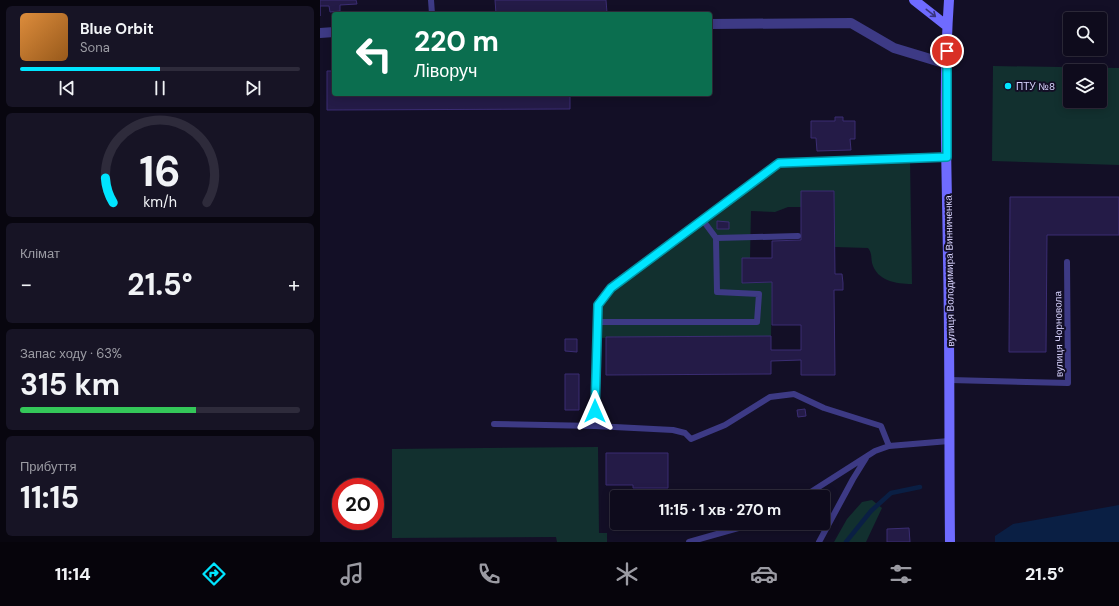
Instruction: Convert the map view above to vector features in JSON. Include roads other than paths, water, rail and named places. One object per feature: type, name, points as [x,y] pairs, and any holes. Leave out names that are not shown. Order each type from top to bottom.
[{"type":"main road","points":[[914,0],[947,26]]},
{"type":"main road","name":"вулиця Володимира Винниченка","points":[[949,0],[947,26],[947,157],[950,380],[950,542]]},
{"type":"street","points":[[712,24],[851,23],[894,48],[947,64]]},
{"type":"street","points":[[320,33],[332,32]]},
{"type":"lane","points":[[431,0],[432,12]]},
{"type":"lane","points":[[595,426],[596,322],[598,305],[611,288],[779,163],[947,157]]},
{"type":"lane","points":[[596,322],[757,322],[759,294],[717,292],[716,238],[702,219]]},
{"type":"lane","points":[[716,238],[798,236]]},
{"type":"lane","name":"вулиця Чорновола","points":[[950,380],[1068,383],[1067,262]]},
{"type":"lane","points":[[494,424],[595,426],[673,430],[685,433],[692,439],[725,425],[770,397],[794,394],[824,408],[882,426],[889,446]]},
{"type":"lane","points":[[813,490],[867,456],[889,446],[949,441]]},
{"type":"lane","points":[[820,542],[852,478],[867,456]]},
{"type":"lane","points":[[689,542],[731,530]]},
{"type":"water","points":[[1119,505],[1119,542],[995,542],[995,536],[1013,524]]},
{"type":"waterway","points":[[846,542],[871,511],[891,493],[920,487]]},
{"type":"place","name":"ПТУ №8","points":[[1008,86]]}]
